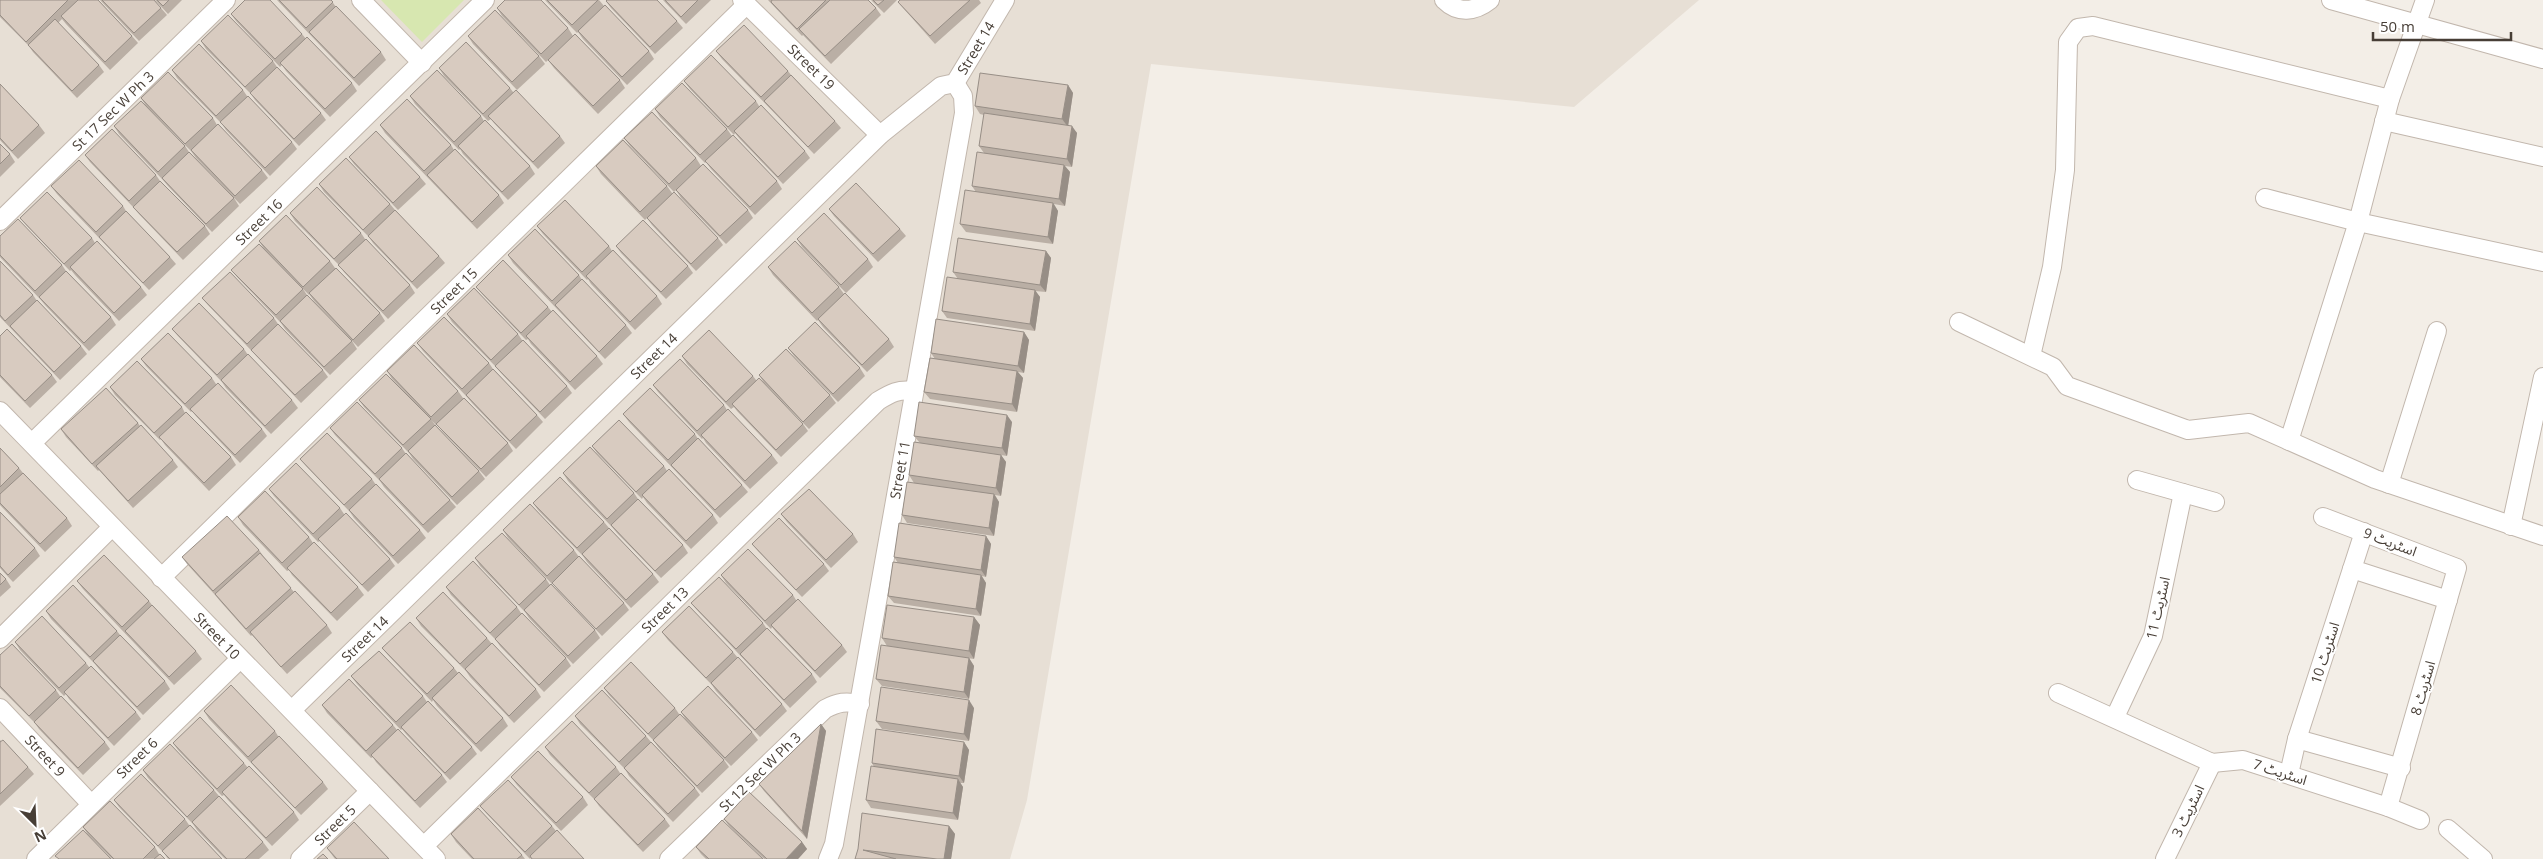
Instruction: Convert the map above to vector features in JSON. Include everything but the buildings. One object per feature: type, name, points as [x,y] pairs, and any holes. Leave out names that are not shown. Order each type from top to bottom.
[{"type":"street","name":"St 17 Sec W Ph 3","points":[[0,221],[226,0]]},
{"type":"street","points":[[361,0],[422,63]]},
{"type":"street","name":"Street 16","points":[[32,443],[485,0]]},
{"type":"street","name":"Street 14","points":[[293,709],[880,135],[941,86],[955,83],[1005,0]]},
{"type":"street","points":[[1444,0],[1452,8],[1462,10],[1482,4]]},
{"type":"street","points":[[2331,0],[2543,59]]},
{"type":"street","points":[[2289,441],[2358,222],[2390,99],[2425,0]]},
{"type":"street","name":"Street 19","points":[[744,2],[880,135]]},
{"type":"street","name":"Street 15","points":[[161,578],[744,2]]},
{"type":"street","points":[[2030,356],[2052,267],[2065,170],[2068,42],[2078,28],[2093,26],[2390,99]]},
{"type":"street","name":"Street 11","points":[[828,859],[834,844],[860,704],[964,113],[963,96],[955,83]]},
{"type":"street","points":[[2384,121],[2543,157]]},
{"type":"street","points":[[2265,198],[2358,222],[2543,262]]},
{"type":"street","points":[[1960,322],[2053,367],[2067,386],[2188,430],[2249,422],[2389,484],[2543,536]]},
{"type":"street","points":[[2389,484],[2437,331]]},
{"type":"street","points":[[2511,526],[2543,377]]},
{"type":"street","name":"Street 13","points":[[424,846],[878,402],[892,392],[914,391]]},
{"type":"street","name":"Street 10","points":[[0,411],[240,659],[293,709],[436,859]]},
{"type":"street","points":[[2137,480],[2215,502]]},
{"type":"street","name":"اسٹریٹ 11","points":[[2114,717],[2153,636],[2182,493]]},
{"type":"street","name":"اسٹریٹ 9","points":[[2323,517],[2457,568]]},
{"type":"street","points":[[0,639],[112,527]]},
{"type":"street","name":"اسٹریٹ 10","points":[[2289,774],[2297,739],[2364,532]]},
{"type":"street","name":"اسٹریٹ 8","points":[[2388,807],[2457,568]]},
{"type":"street","points":[[2352,569],[2448,600]]},
{"type":"street","name":"Street 6","points":[[36,859],[90,803],[240,659]]},
{"type":"street","points":[[2058,693],[2212,763]]},
{"type":"street","name":"St 12 Sec W Ph 3","points":[[669,859],[826,710],[836,703],[847,701],[860,704]]},
{"type":"street","name":"Street 9","points":[[0,708],[90,803]]},
{"type":"street","points":[[2297,739],[2400,768]]},
{"type":"street","name":"اسٹریٹ 7","points":[[2212,763],[2243,760],[2388,807],[2420,820]]},
{"type":"street","name":"اسٹریٹ 3","points":[[2165,859],[2212,763]]},
{"type":"street","name":"Street 5","points":[[300,859],[370,791]]},
{"type":"street","points":[[2448,829],[2483,859]]},
{"type":"shaded area","points":[[0,0],[1699,0],[1574,107],[1151,64],[1027,800],[1010,859],[0,859]]},
{"type":"green space","points":[[381,0],[464,0],[422,42]]}]
